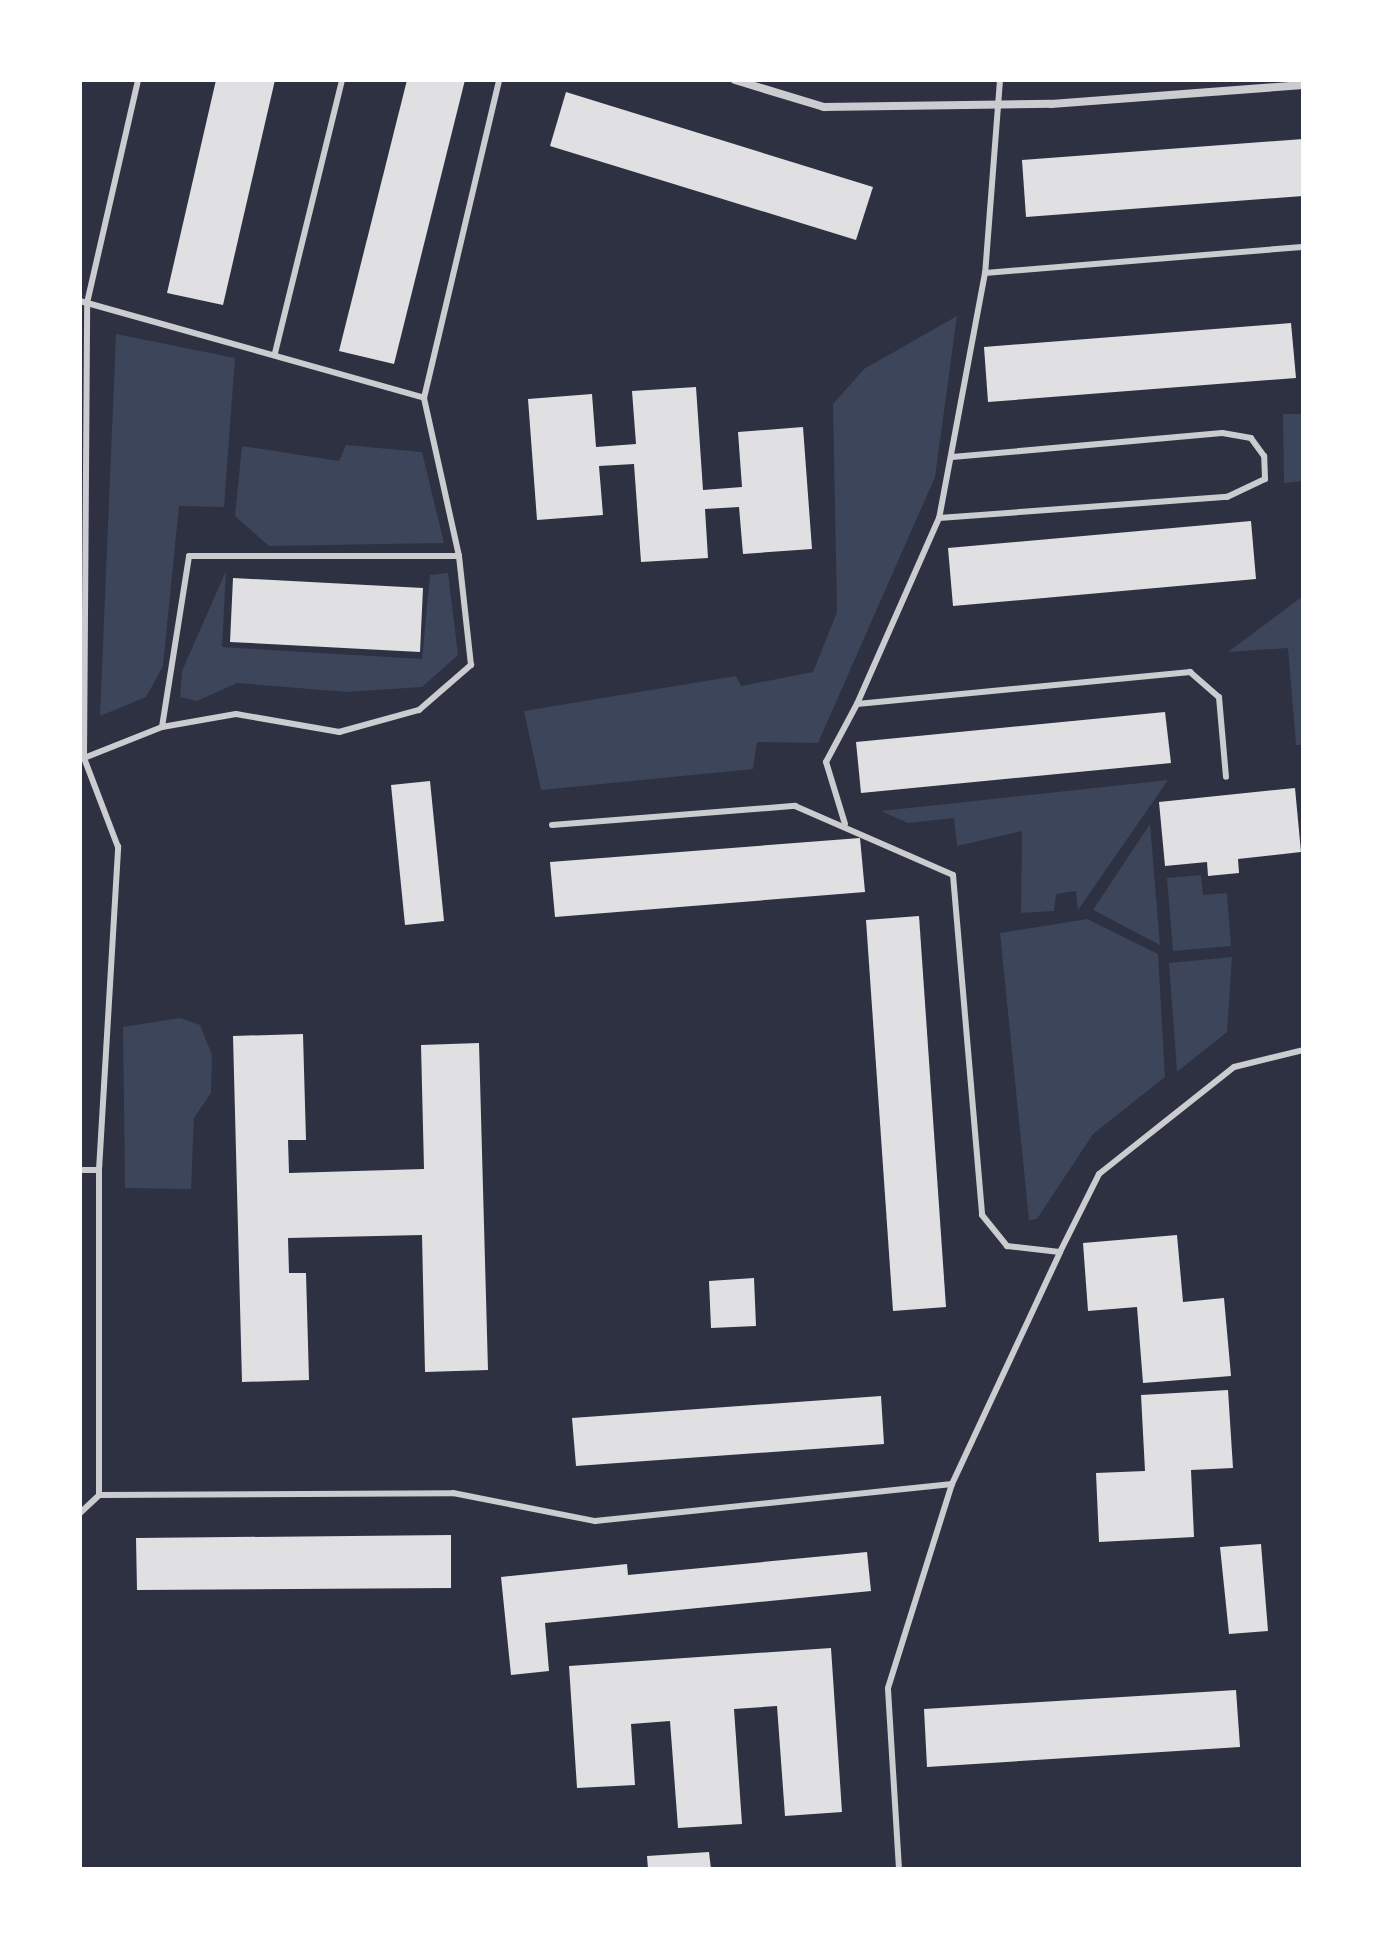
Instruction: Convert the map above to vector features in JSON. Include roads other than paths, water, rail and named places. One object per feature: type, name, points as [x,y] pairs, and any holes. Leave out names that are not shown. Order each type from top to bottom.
[{"type":"street","points":[[735,80],[824,107],[996,104],[1303,85]]},
{"type":"lane","points":[[99,1495],[99,1170],[118,847],[84,758],[83,302],[138,80]]},
{"type":"lane","points":[[275,353],[342,80]]},
{"type":"lane","points":[[84,758],[162,727],[236,714],[339,732],[419,710],[471,665],[459,556],[424,398],[499,80]]},
{"type":"lane","points":[[845,824],[826,762],[857,704],[939,518],[985,273],[1000,80]]},
{"type":"lane","points":[[985,273],[1302,247]]},
{"type":"lane","points":[[83,302],[275,353],[424,398]]},
{"type":"lane","points":[[939,518],[1227,497],[1265,479],[1264,456],[1251,438],[1222,433],[952,457]]},
{"type":"lane","points":[[162,727],[189,556],[459,556]]},
{"type":"lane","points":[[857,704],[1190,672],[1219,697],[1226,777]]},
{"type":"lane","points":[[552,825],[795,806],[845,824],[953,875],[982,1215],[1007,1246],[1060,1252]]},
{"type":"lane","points":[[899,1869],[888,1688],[952,1484],[1060,1252],[1099,1174],[1234,1067],[1303,1050]]},
{"type":"lane","points":[[80,1170],[99,1170]]},
{"type":"lane","points":[[80,1513],[99,1495],[453,1493],[595,1521],[952,1484]]}]
